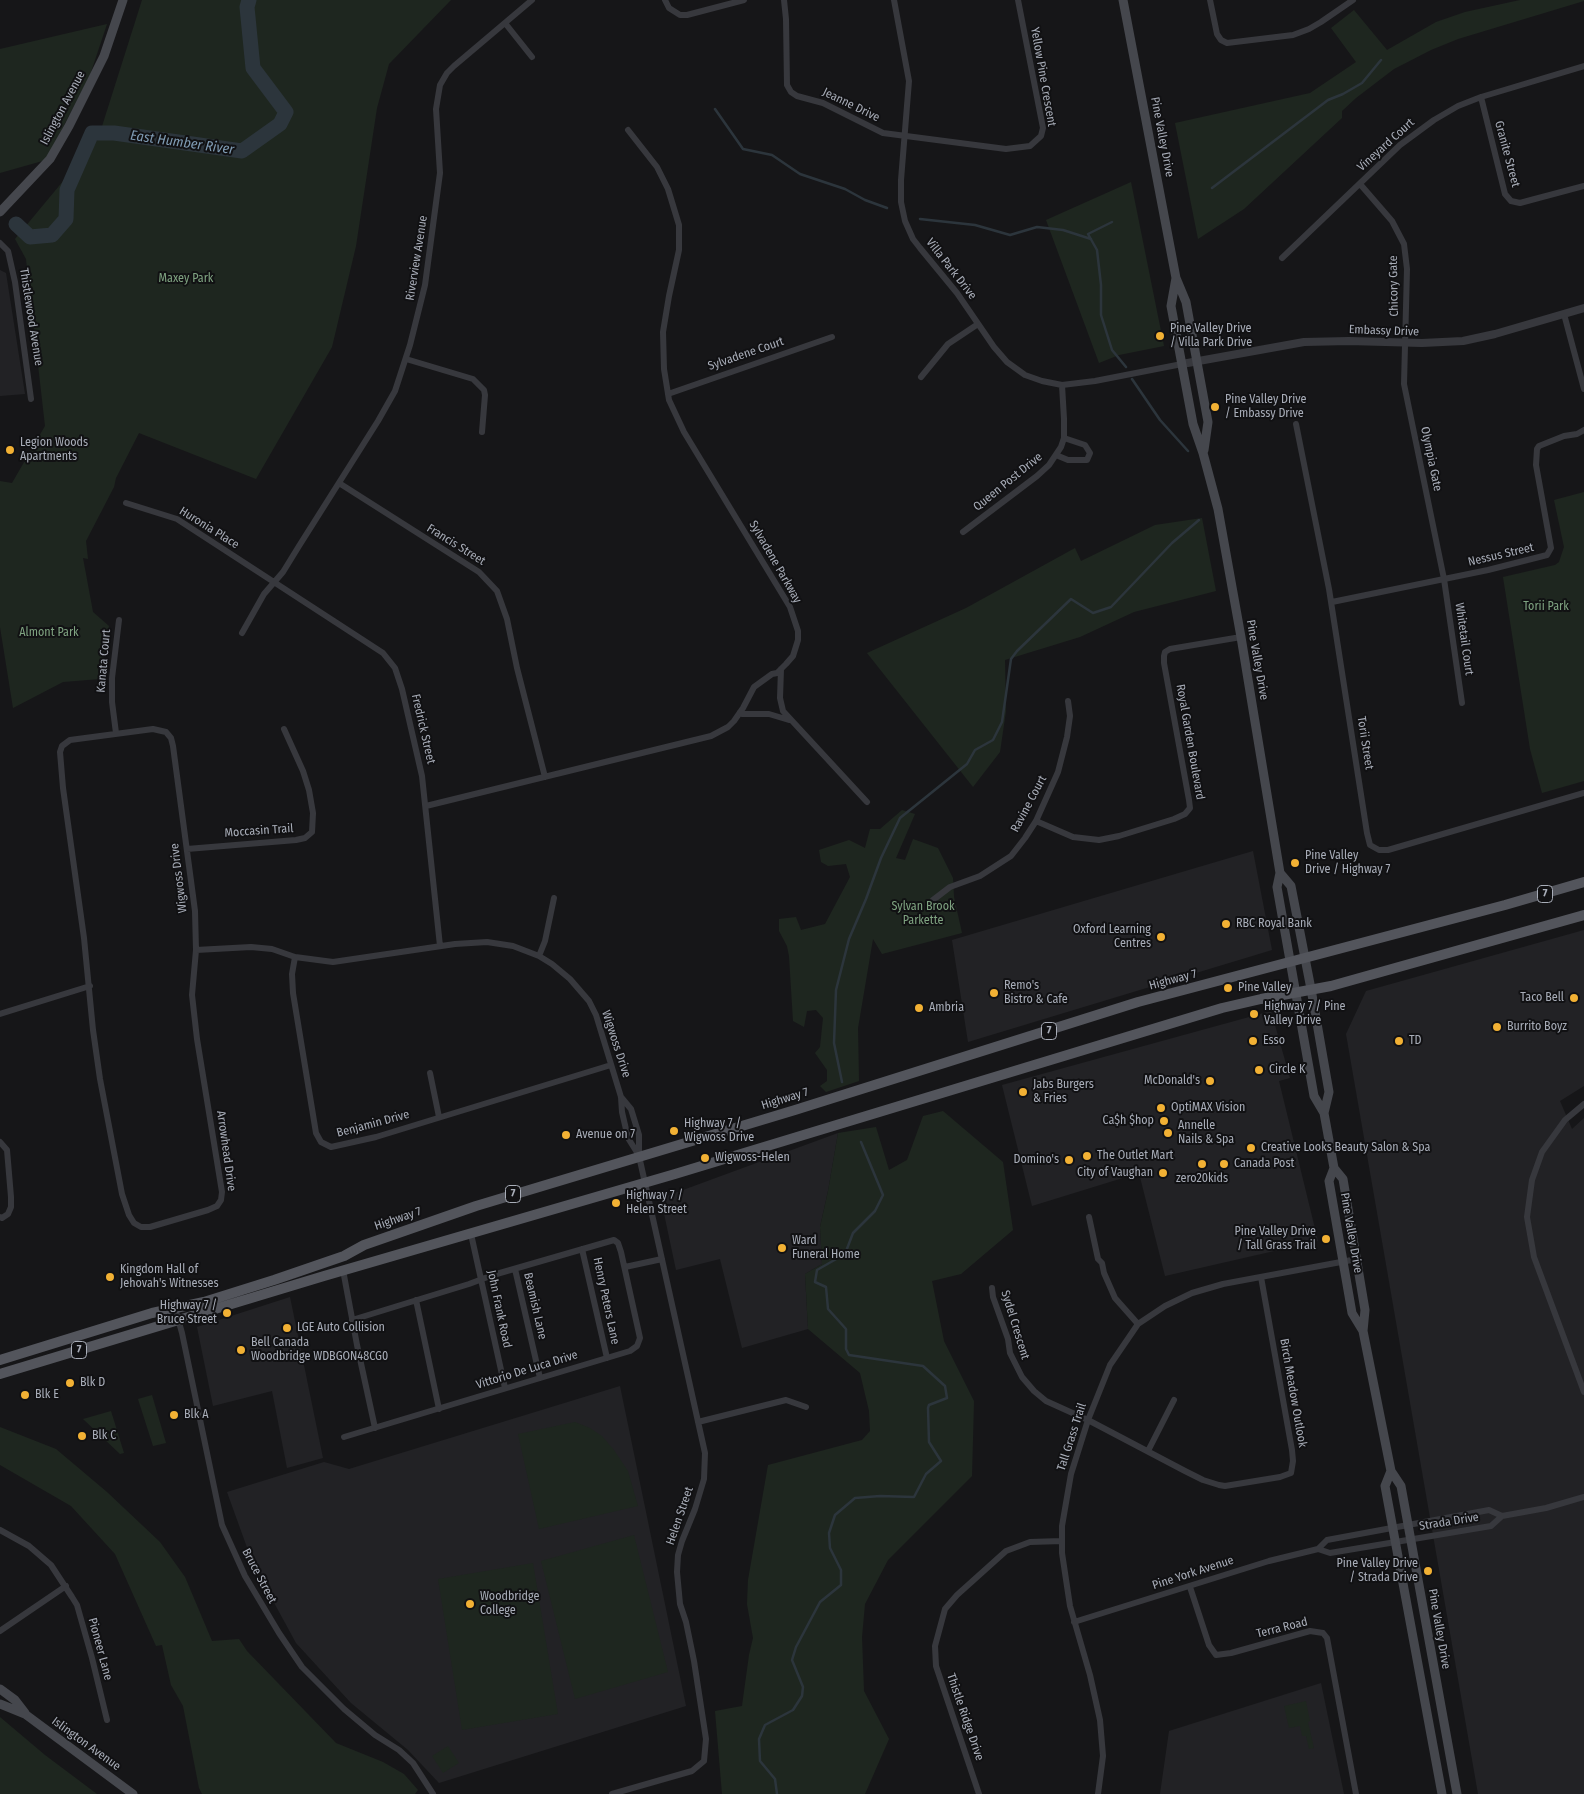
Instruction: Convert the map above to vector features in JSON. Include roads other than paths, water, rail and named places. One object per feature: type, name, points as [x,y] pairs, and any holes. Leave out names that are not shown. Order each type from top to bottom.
[{"type":"main road","name":"Islington Avenue","points":[[0,212],[50,159],[70,126],[104,56],[123,0]]},
{"type":"main road","name":"Pine Valley Drive","points":[[1123,0],[1176,278],[1186,302],[1208,422],[1203,453]]},
{"type":"main road","name":"Pine Valley Drive","points":[[1176,278],[1171,306],[1193,424],[1218,509],[1280,873],[1277,887],[1314,1096],[1324,1113],[1334,1168],[1343,1179],[1365,1310],[1363,1331],[1391,1471],[1401,1486],[1457,1794]]},
{"type":"main road","name":"Pine Valley Drive","points":[[1280,873],[1291,886],[1311,989],[1329,1092],[1324,1113]]},
{"type":"main road","name":"Highway 7","points":[[0,1360],[152,1313],[204,1302],[274,1280],[344,1256],[364,1245],[524,1191],[795,1110],[1138,1002],[1505,905],[1584,882]]},
{"type":"main road","name":"7","points":[[0,1374],[343,1270],[645,1183],[1222,1008],[1331,986],[1584,915]]},
{"type":"main road","name":"Pine Valley Drive","points":[[1334,1168],[1329,1181],[1352,1314],[1363,1331]]},
{"type":"main road","name":"Pine Valley Drive","points":[[1391,1471],[1385,1486],[1442,1794]]},
{"type":"main road","name":"Islington Avenue","points":[[0,1689],[15,1700],[25,1714]]},
{"type":"main road","name":"Islington Avenue","points":[[0,1704],[25,1714],[133,1794]]},
{"type":"street","name":"Riverview Avenue","points":[[242,633],[264,594],[283,572],[388,405],[406,359],[424,294],[439,186],[441,160],[436,108],[438,92],[443,79],[454,66],[532,0]]},
{"type":"street","points":[[665,0],[669,8],[674,12],[680,15],[687,15],[744,0]]},
{"type":"street","name":"Jeanne Drive","points":[[784,0],[788,85],[791,92],[797,96],[830,106],[874,129],[891,135],[905,136]]},
{"type":"street","name":"Villa Park Drive","points":[[894,0],[909,81],[901,193],[905,220],[913,239],[957,293],[1000,355],[1016,370],[1042,381],[1062,385],[1089,382],[1182,364]]},
{"type":"street","name":"Yellow Pine Crescent","points":[[905,136],[1006,149],[1030,146],[1041,136],[1043,128],[1037,106],[1018,0]]},
{"type":"street","points":[[1210,0],[1217,34],[1221,40],[1227,43],[1292,35],[1309,29],[1353,0]]},
{"type":"street","points":[[505,23],[532,57]]},
{"type":"street","name":"Vineyard Court","points":[[1282,258],[1400,145],[1421,128],[1458,106],[1481,97],[1584,66]]},
{"type":"street","name":"Granite Street","points":[[1481,97],[1505,194],[1511,201],[1520,203],[1584,186]]},
{"type":"street","name":"Sylvadene Parkway","points":[[426,806],[621,760],[711,736],[728,726],[743,708],[754,687],[781,669],[793,656],[798,640],[798,631],[790,607],[684,432],[675,415],[668,394],[664,369],[663,332],[680,250],[679,225],[668,189],[657,167],[628,130]]},
{"type":"street","name":"Chicory Gate","points":[[1360,184],[1392,220],[1404,244],[1407,269],[1405,343]]},
{"type":"street","name":"Thistlewood Avenue","points":[[0,242],[8,251],[15,282],[31,399]]},
{"type":"street","name":"Embassy Drive","points":[[1182,364],[1304,342],[1437,343],[1463,341],[1495,334],[1584,308]]},
{"type":"street","points":[[1564,314],[1584,389]]},
{"type":"street","points":[[921,377],[948,344],[978,324]]},
{"type":"street","name":"Sylvadene Court","points":[[668,394],[832,337]]},
{"type":"street","name":"Olympia Gate","points":[[1405,343],[1404,384],[1444,578]]},
{"type":"street","points":[[406,359],[473,379],[484,390],[485,395],[482,432]]},
{"type":"street","name":"Queen Post Drive","points":[[963,532],[1037,476],[1056,455],[1064,438],[1062,385]]},
{"type":"street","name":"Torii Street","points":[[1296,424],[1332,602],[1370,845],[1379,850],[1388,850],[1584,793]]},
{"type":"street","name":"Nessus Street","points":[[1332,602],[1524,562],[1547,555],[1551,548],[1536,466],[1537,449],[1539,446],[1584,430]]},
{"type":"street","points":[[1056,455],[1068,460],[1087,460],[1090,453],[1085,445],[1064,438]]},
{"type":"street","name":"Francis Street","points":[[339,483],[480,572],[489,581],[496,591],[507,619],[517,668],[545,777]]},
{"type":"street","name":"Huronia Place","points":[[126,503],[177,519],[274,583]]},
{"type":"street","name":"Whitetail Court","points":[[1444,578],[1462,703]]},
{"type":"street","name":"Fredrick Street","points":[[274,583],[383,652],[395,668],[402,689],[422,776],[440,946]]},
{"type":"street","name":"Kanata Court","points":[[116,733],[112,702],[112,678],[119,620]]},
{"type":"street","name":"Royal Garden Boulevard","points":[[1036,821],[1073,837],[1099,840],[1119,836],[1185,814],[1190,808],[1189,800],[1164,656],[1170,649],[1241,637]]},
{"type":"street","points":[[781,669],[780,698],[783,711],[867,802]]},
{"type":"street","name":"Ravine Court","points":[[933,900],[950,887],[980,876],[1011,856],[1036,821],[1042,804],[1052,789],[1060,764],[1070,716],[1068,701]]},
{"type":"street","points":[[740,712],[742,714],[769,714],[790,720]]},
{"type":"street","name":"Wigwoss Drive","points":[[90,986],[63,788],[60,752],[62,746],[70,740],[160,729],[171,738],[195,911],[196,950],[272,949],[294,957],[333,962],[472,942],[513,946],[539,956],[570,979],[589,1001],[601,1028],[621,1097],[622,1112],[628,1138],[639,1156]]},
{"type":"street","name":"Moccasin Trail","points":[[187,849],[296,840],[305,838],[312,832],[313,814],[303,771],[284,729]]},
{"type":"street","points":[[539,956],[545,941],[554,898]]},
{"type":"street","name":"Arrowhead Drive","points":[[90,986],[93,1030],[100,1079],[122,1194],[129,1215],[134,1223],[141,1227],[150,1227],[208,1210],[217,1206],[221,1200],[222,1192],[196,1039],[192,995],[196,950]]},
{"type":"street","name":"Benjamin Drive","points":[[294,957],[292,974],[293,993],[316,1133],[321,1142],[331,1147],[340,1146],[611,1066]]},
{"type":"street","points":[[0,1014],[90,986]]},
{"type":"street","points":[[430,1073],[439,1117]]},
{"type":"street","name":"Wigwoss Drive","points":[[621,1097],[631,1109],[639,1134],[639,1156]]},
{"type":"street","points":[[1584,1104],[1565,1120],[1542,1152],[1532,1180],[1527,1217],[1534,1257],[1584,1392]]},
{"type":"street","points":[[0,1142],[7,1150],[11,1207],[8,1214],[2,1218],[0,1217]]},
{"type":"street","name":"Helen Street","points":[[612,1794],[640,1791],[672,1776],[692,1771],[704,1762],[706,1739],[694,1661],[686,1622],[680,1604],[677,1572],[678,1555],[682,1541],[695,1509],[704,1479],[706,1467],[705,1453],[639,1156]]},
{"type":"street","points":[[1089,1217],[1098,1259],[1102,1263],[1104,1273],[1115,1298],[1138,1324]]},
{"type":"street","name":"John Frank Road","points":[[471,1234],[505,1388]]},
{"type":"street","name":"Vittorio De Luca Drive","points":[[344,1437],[630,1351],[637,1346],[640,1338],[618,1243],[614,1240],[481,1279],[352,1320]]},
{"type":"street","name":"Henry Peters Lane","points":[[582,1249],[607,1358]]},
{"type":"street","points":[[624,1267],[662,1259]]},
{"type":"street","name":"Tall Grass Trail","points":[[1098,1794],[1103,1756],[1100,1720],[1070,1606],[1063,1563],[1062,1541],[1064,1512],[1071,1474],[1088,1420],[1110,1365],[1138,1324],[1165,1306],[1198,1291],[1223,1284],[1357,1259]]},
{"type":"street","name":"Beamish Lane","points":[[515,1269],[540,1378]]},
{"type":"street","points":[[343,1270],[375,1428]]},
{"type":"street","name":"Birch Meadow Outlook","points":[[1088,1420],[1203,1480],[1219,1485],[1280,1477],[1291,1473],[1292,1450],[1260,1278]]},
{"type":"street","name":"Sydel Crescent","points":[[992,1288],[993,1297],[1008,1340],[1010,1353],[1022,1377],[1046,1401],[1088,1420]]},
{"type":"street","points":[[416,1300],[440,1409]]},
{"type":"street","name":"Bruce Street","points":[[175,1308],[222,1525],[246,1576],[278,1633],[302,1667],[344,1710],[413,1763],[433,1794]]},
{"type":"street","points":[[698,1422],[786,1400],[806,1407]]},
{"type":"street","points":[[1148,1451],[1174,1400]]},
{"type":"street","name":"Strada Drive","points":[[1395,1543],[1491,1526],[1502,1516],[1546,1508],[1584,1497]]},
{"type":"street","name":"Strada Drive","points":[[1408,1525],[1489,1510],[1502,1516]]},
{"type":"street","name":"Pine York Avenue","points":[[1074,1622],[1269,1561],[1318,1548],[1327,1540],[1408,1525]]},
{"type":"street","name":"Pioneer Lane","points":[[0,1530],[29,1546],[51,1564],[77,1604],[107,1720]]},
{"type":"street","name":"Thistle Ridge Drive","points":[[979,1794],[936,1666],[935,1646],[945,1610],[957,1595],[1006,1551],[1030,1542],[1062,1541]]},
{"type":"street","name":"Pine York Avenue","points":[[1318,1548],[1330,1553],[1395,1543]]},
{"type":"street","points":[[0,1630],[66,1586]]},
{"type":"street","name":"Terra Road","points":[[1190,1586],[1209,1645],[1216,1655],[1231,1653],[1310,1631],[1323,1633],[1327,1638],[1356,1794]]},
{"type":"waterway","name":"East Humber River","points":[[16,224],[30,237],[52,235],[66,219],[67,190],[92,133],[114,133],[242,151],[280,124],[286,112],[253,68],[247,7],[249,0]]},
{"type":"waterway","points":[[1212,188],[1328,100],[1362,83],[1381,60]]},
{"type":"waterway","points":[[715,109],[743,149],[772,155],[800,174],[845,189],[865,200],[887,208]]},
{"type":"waterway","points":[[920,219],[975,225],[1010,235],[1037,227],[1063,230],[1091,239]]},
{"type":"waterway","points":[[1112,222],[1088,234],[1097,250],[1101,285],[1101,315],[1112,350],[1126,367]]},
{"type":"waterway","points":[[1132,379],[1160,420],[1188,451]]},
{"type":"waterway","points":[[842,1082],[834,1043],[836,990],[849,939],[881,858],[900,818],[967,764],[975,750],[993,740],[1002,722],[1011,659],[1017,651],[1071,599],[1093,613],[1111,607],[1172,543],[1199,520]]},
{"type":"waterway","points":[[777,1794],[775,1779],[760,1761],[759,1739],[765,1725],[793,1710],[802,1696],[803,1687],[792,1660],[796,1647],[820,1602],[841,1585],[841,1570],[830,1548],[829,1533],[835,1515],[855,1498],[880,1496],[914,1497],[926,1474],[941,1461],[929,1442],[928,1408],[929,1405],[947,1398],[945,1386],[923,1366],[849,1355],[846,1349],[846,1329],[828,1309],[826,1287],[815,1282],[817,1270],[845,1254],[853,1233],[875,1211],[883,1195],[861,1142]]},
{"type":"place","name":"Pine Valley Drive / Villa Park Drive","points":[[1160,336]]},
{"type":"place","name":"Pine Valley Drive / Embassy Drive","points":[[1215,407]]},
{"type":"place","name":"Legion Woods Apartments","points":[[10,450]]},
{"type":"place","name":"Pine Valley Drive / Highway 7","points":[[1295,863]]},
{"type":"place","name":"RBC Royal Bank","points":[[1226,924]]},
{"type":"place","name":"Oxford Learning Centres","points":[[1161,937]]},
{"type":"place","name":"Pine Valley","points":[[1228,988]]},
{"type":"place","name":"Remo's Bistro & Cafe","points":[[994,993]]},
{"type":"place","name":"Taco Bell","points":[[1574,998]]},
{"type":"place","name":"Ambria","points":[[919,1008]]},
{"type":"place","name":"Highway 7 / Pine Valley Drive","points":[[1254,1014]]},
{"type":"place","name":"Burrito Boyz","points":[[1497,1027]]},
{"type":"place","name":"Esso","points":[[1253,1041]]},
{"type":"place","name":"TD","points":[[1399,1041]]},
{"type":"place","name":"Circle K","points":[[1259,1070]]},
{"type":"place","name":"McDonald's","points":[[1210,1081]]},
{"type":"place","name":"Jabs Burgers & Fries","points":[[1023,1092]]},
{"type":"place","name":"OptiMAX Vision","points":[[1161,1108]]},
{"type":"place","name":"Ca$h $hop","points":[[1164,1121]]},
{"type":"place","name":"Highway 7 / Wigwoss Drive","points":[[674,1131]]},
{"type":"place","name":"Annelle Nails & Spa","points":[[1168,1133]]},
{"type":"place","name":"Avenue on 7","points":[[566,1135]]},
{"type":"place","name":"Creative Looks Beauty Salon & Spa","points":[[1251,1148]]},
{"type":"place","name":"The Outlet Mart","points":[[1087,1156]]},
{"type":"place","name":"Wigwoss-Helen","points":[[705,1158]]},
{"type":"place","name":"Domino's","points":[[1069,1160]]},
{"type":"place","name":"zero20kids","points":[[1202,1164]]},
{"type":"place","name":"Canada Post","points":[[1224,1164]]},
{"type":"place","name":"City of Vaughan","points":[[1163,1173]]},
{"type":"place","name":"Highway 7 / Helen Street","points":[[616,1203]]},
{"type":"place","name":"Pine Valley Drive / Tall Grass Trail","points":[[1326,1239]]},
{"type":"place","name":"Ward Funeral Home","points":[[782,1248]]},
{"type":"place","name":"Kingdom Hall of Jehovah's Witnesses","points":[[110,1277]]},
{"type":"place","name":"Highway 7 / Bruce Street","points":[[227,1313]]},
{"type":"place","name":"LGE Auto Collision","points":[[287,1328]]},
{"type":"place","name":"Bell Canada Woodbridge WDBGON48CG0","points":[[241,1350]]},
{"type":"place","name":"Blk D","points":[[70,1383]]},
{"type":"place","name":"Blk E","points":[[25,1395]]},
{"type":"place","name":"Blk A","points":[[174,1415]]},
{"type":"place","name":"Blk C","points":[[82,1436]]},
{"type":"place","name":"Pine Valley Drive / Strada Drive","points":[[1428,1571]]},
{"type":"place","name":"Woodbridge College","points":[[470,1604]]},
{"type":"park label","name":"Maxey Park","points":[[186,279]]},
{"type":"park label","name":"Torii Park","points":[[1546,607]]},
{"type":"park label","name":"Almont Park","points":[[49,633]]},
{"type":"park label","name":"Sylvan Brook Parkette","points":[[923,914]]}]
